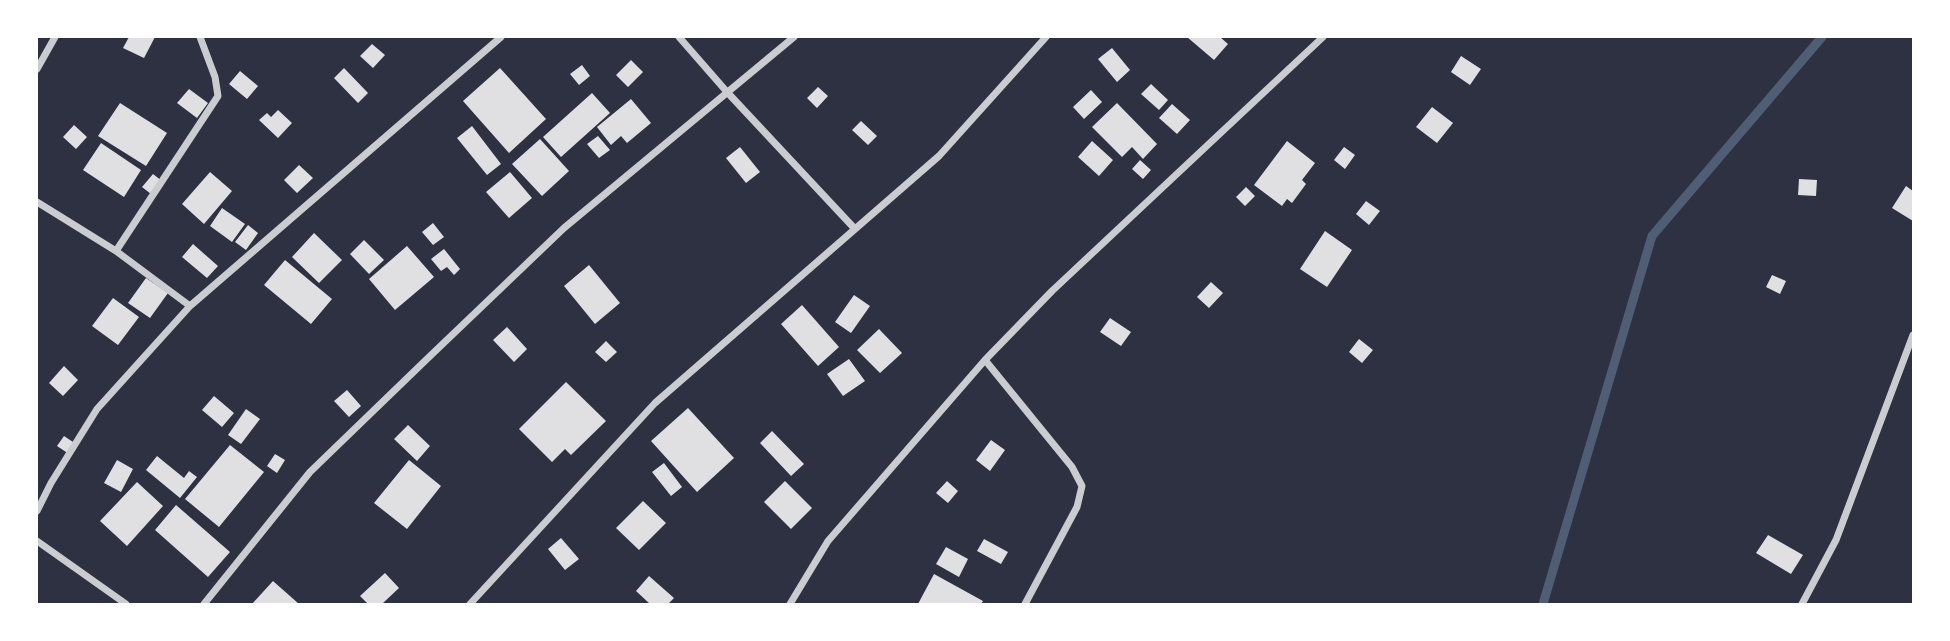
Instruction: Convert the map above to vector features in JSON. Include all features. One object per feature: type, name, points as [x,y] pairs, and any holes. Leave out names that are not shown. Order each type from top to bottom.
[{"type":"street","points":[[37,69],[55,37]]},
{"type":"street","points":[[116,251],[218,96],[215,77],[200,37]]},
{"type":"street","points":[[37,511],[51,483],[97,409],[190,306],[501,37]]},
{"type":"street","points":[[679,37],[855,229]]},
{"type":"street","points":[[204,604],[310,472],[564,229],[794,37]]},
{"type":"street","points":[[470,604],[655,403],[939,156],[1046,37]]},
{"type":"street","points":[[790,604],[828,541],[985,360],[1052,291],[1323,37]]},
{"type":"street","points":[[37,202],[116,251],[190,306]]},
{"type":"street","points":[[1802,604],[1836,540],[1913,335]]},
{"type":"street","points":[[985,360],[1072,467],[1082,486],[1077,507],[1025,604]]},
{"type":"street","points":[[37,541],[126,604]]},
{"type":"building","points":[[129,37],[155,37],[144,58],[123,48]]},
{"type":"building","points":[[1187,37],[1220,37],[1228,44],[1214,60]]},
{"type":"building","points":[[372,44],[385,55],[373,68],[360,56]]},
{"type":"building","points":[[1112,48],[1130,70],[1117,82],[1098,59]]},
{"type":"building","points":[[1461,56],[1481,69],[1470,85],[1451,72]]},
{"type":"building","points":[[631,60],[643,72],[628,87],[616,75]]},
{"type":"building","points":[[582,65],[590,76],[579,85],[570,74]]},
{"type":"building","points":[[344,68],[368,93],[358,103],[334,78]]},
{"type":"building","points":[[500,68],[546,119],[509,153],[463,101]]},
{"type":"building","points":[[240,71],[258,86],[247,99],[229,84]]},
{"type":"building","points":[[1151,84],[1168,100],[1159,110],[1141,94]]},
{"type":"building","points":[[818,87],[828,96],[817,108],[807,98]]},
{"type":"building","points":[[189,89],[208,103],[197,118],[177,103]]},
{"type":"building","points":[[1091,90],[1102,102],[1084,119],[1073,107]]},
{"type":"building","points":[[592,93],[610,113],[561,157],[543,137]]},
{"type":"building","points":[[631,99],[651,123],[627,143],[621,136],[611,145],[597,127]]},
{"type":"building","points":[[120,103],[167,133],[146,166],[98,136]]},
{"type":"building","points":[[1117,103],[1157,144],[1143,159],[1132,147],[1122,157],[1092,127]]},
{"type":"building","points":[[1172,104],[1190,120],[1177,134],[1159,118]]},
{"type":"building","points":[[1432,107],[1453,123],[1437,143],[1416,127]]},
{"type":"building","points":[[278,110],[292,123],[278,138],[259,120],[267,113],[271,117]]},
{"type":"building","points":[[861,121],[877,136],[868,145],[852,130]]},
{"type":"building","points":[[74,125],[87,137],[76,149],[63,137]]},
{"type":"building","points":[[472,126],[501,164],[487,175],[457,138]]},
{"type":"building","points":[[598,136],[610,150],[599,158],[587,144]]},
{"type":"building","points":[[540,139],[569,171],[542,196],[512,164]]},
{"type":"building","points":[[1092,141],[1113,160],[1099,176],[1078,157]]},
{"type":"building","points":[[1287,141],[1315,163],[1302,180],[1306,184],[1292,203],[1287,199],[1282,206],[1254,185]]},
{"type":"building","points":[[101,143],[141,170],[124,197],[83,170]]},
{"type":"building","points":[[740,147],[760,172],[746,183],[726,158]]},
{"type":"building","points":[[1344,147],[1355,155],[1345,169],[1334,160]]},
{"type":"building","points":[[1140,160],[1151,170],[1143,179],[1132,169]]},
{"type":"building","points":[[299,165],[313,178],[297,193],[284,180]]},
{"type":"building","points":[[210,172],[232,191],[204,224],[182,204]]},
{"type":"building","points":[[510,172],[532,198],[509,218],[486,192]]},
{"type":"building","points":[[153,174],[162,181],[151,194],[142,187]]},
{"type":"building","points":[[1799,179],[1817,180],[1816,196],[1798,195]]},
{"type":"building","points":[[1906,186],[1913,191],[1913,221],[1892,208]]},
{"type":"building","points":[[1246,187],[1255,196],[1245,206],[1236,197]]},
{"type":"building","points":[[1366,201],[1380,211],[1369,225],[1356,214]]},
{"type":"building","points":[[222,208],[245,224],[232,242],[210,226]]},
{"type":"building","points":[[433,223],[444,237],[433,245],[422,232]]},
{"type":"building","points":[[248,225],[258,233],[246,250],[235,242]]},
{"type":"building","points":[[1325,231],[1352,250],[1327,287],[1300,269]]},
{"type":"building","points":[[314,233],[342,260],[319,283],[292,257]]},
{"type":"building","points":[[364,240],[384,260],[369,274],[350,254]]},
{"type":"building","points":[[193,244],[218,266],[207,278],[182,257]]},
{"type":"building","points":[[407,246],[434,277],[395,310],[369,279]]},
{"type":"building","points":[[444,249],[460,269],[454,275],[447,267],[441,271],[431,259]]},
{"type":"building","points":[[285,260],[332,299],[311,324],[264,285]]},
{"type":"building","points":[[589,265],[620,303],[595,324],[564,286]]},
{"type":"building","points":[[1772,275],[1786,281],[1780,294],[1766,287]]},
{"type":"building","points":[[146,278],[168,293],[150,318],[128,303]]},
{"type":"building","points":[[1211,282],[1223,293],[1209,308],[1197,297]]},
{"type":"building","points":[[854,295],[870,306],[851,333],[835,322]]},
{"type":"building","points":[[113,298],[139,317],[118,345],[92,326]]},
{"type":"building","points":[[802,305],[839,347],[818,366],[781,324]]},
{"type":"building","points":[[1110,318],[1131,332],[1121,346],[1100,332]]},
{"type":"building","points":[[507,327],[527,349],[514,362],[493,340]]},
{"type":"building","points":[[879,329],[902,353],[880,373],[857,350]]},
{"type":"building","points":[[1359,339],[1373,350],[1362,363],[1349,352]]},
{"type":"building","points":[[606,341],[617,352],[606,362],[595,352]]},
{"type":"building","points":[[849,359],[865,381],[843,396],[827,374]]},
{"type":"building","points":[[64,366],[78,380],[63,396],[49,383]]},
{"type":"building","points":[[566,382],[606,421],[571,455],[565,449],[552,462],[519,429]]},
{"type":"building","points":[[347,390],[361,406],[349,417],[334,401]]},
{"type":"building","points":[[214,396],[234,413],[222,427],[202,410]]},
{"type":"building","points":[[688,408],[734,458],[697,492],[651,441]]},
{"type":"building","points":[[246,409],[260,419],[241,444],[228,435]]},
{"type":"building","points":[[408,425],[430,446],[417,461],[394,439]]},
{"type":"building","points":[[772,431],[804,464],[791,476],[760,443]]},
{"type":"building","points":[[64,436],[76,444],[69,454],[57,446]]},
{"type":"building","points":[[991,440],[1005,450],[990,471],[976,460]]},
{"type":"building","points":[[230,445],[264,472],[219,527],[185,499]]},
{"type":"building","points":[[275,454],[285,460],[277,473],[267,466]]},
{"type":"building","points":[[157,456],[184,478],[189,471],[197,477],[180,498],[146,470]]},
{"type":"building","points":[[117,460],[133,469],[121,492],[104,483]]},
{"type":"building","points":[[409,460],[441,486],[407,529],[374,503]]},
{"type":"building","points":[[664,463],[682,487],[671,496],[652,472]]},
{"type":"building","points":[[785,481],[812,508],[791,529],[764,502]]},
{"type":"building","points":[[947,481],[958,491],[948,503],[936,493]]},
{"type":"building","points":[[137,482],[163,506],[127,546],[100,521]]},
{"type":"building","points":[[643,501],[666,523],[639,550],[616,528]]},
{"type":"building","points":[[176,505],[230,552],[208,577],[155,530]]},
{"type":"building","points":[[1768,535],[1803,555],[1791,574],[1756,553]]},
{"type":"building","points":[[561,538],[579,559],[565,570],[548,549]]},
{"type":"building","points":[[984,539],[1008,552],[1001,564],[977,551]]},
{"type":"building","points":[[946,547],[968,559],[959,577],[936,564]]},
{"type":"building","points":[[385,573],[399,588],[382,604],[368,604],[360,596]]},
{"type":"building","points":[[934,574],[983,601],[981,604],[918,604]]},
{"type":"building","points":[[649,576],[674,598],[668,604],[650,604],[636,591]]},
{"type":"building","points":[[273,581],[299,604],[252,604]]},
{"type":"waterway","points":[[1543,604],[1652,236],[1822,37]]}]
